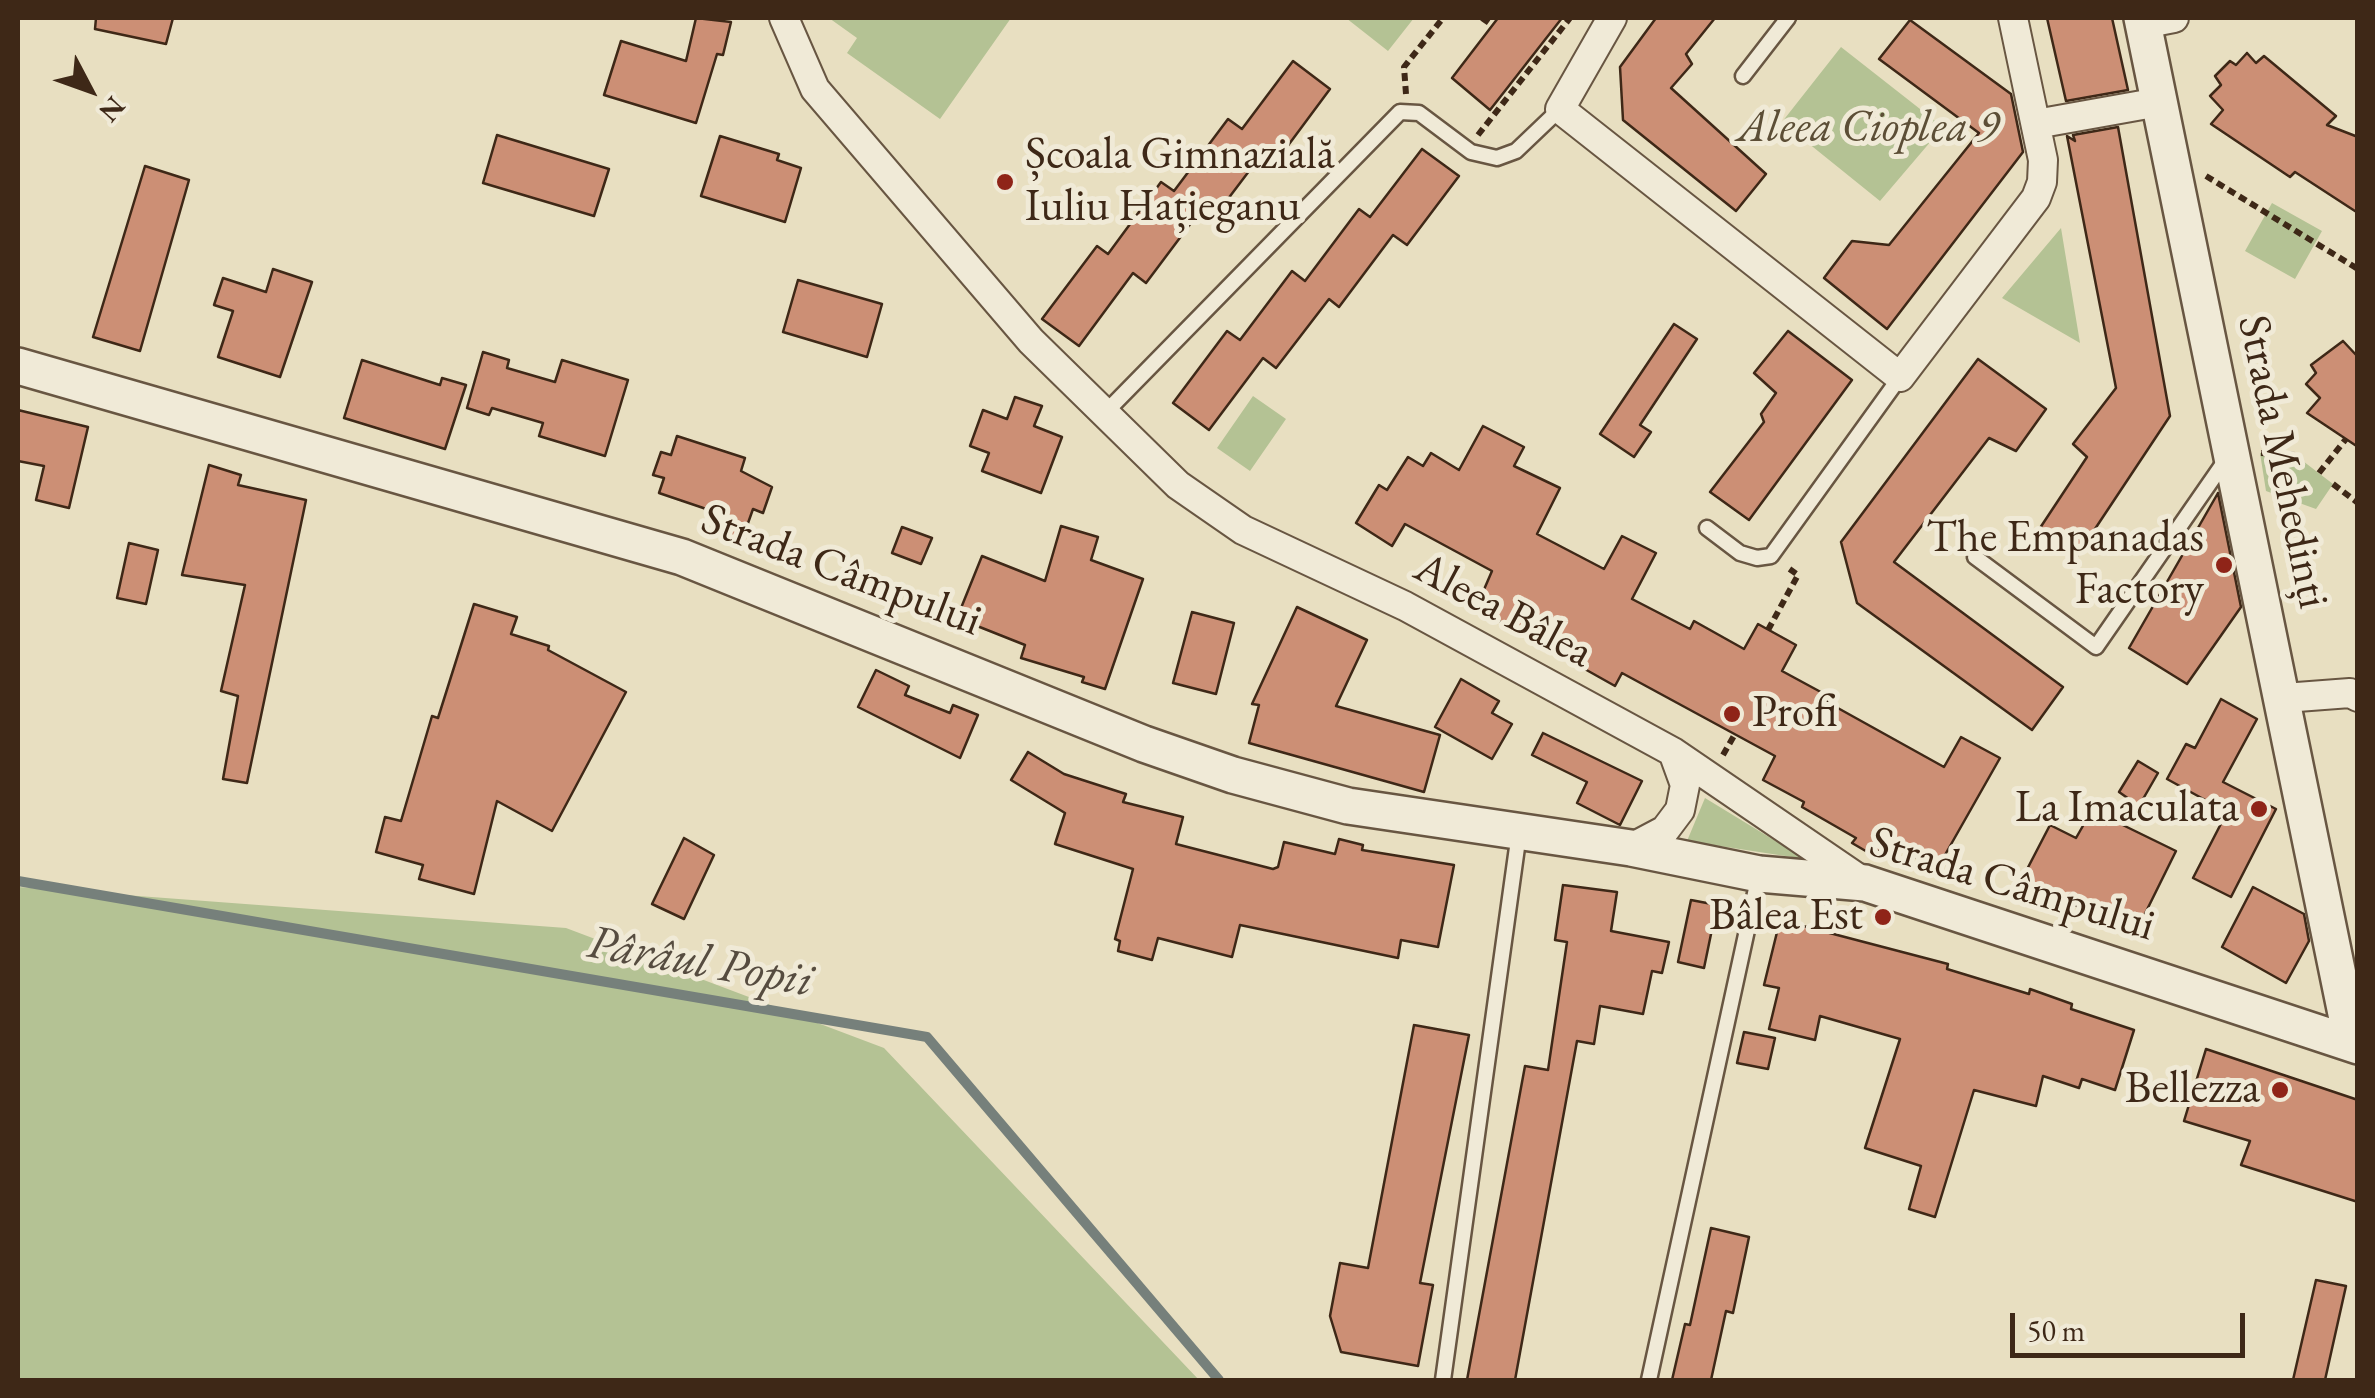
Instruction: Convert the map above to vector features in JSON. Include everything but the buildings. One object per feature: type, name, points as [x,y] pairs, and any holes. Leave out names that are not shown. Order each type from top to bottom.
[{"type":"street","name":"Aleea Bâlea","points":[[784,18],[814,89],[992,297],[1103,415],[1178,485],[1243,530],[1404,606],[1673,752],[1865,883]]},
{"type":"street","points":[[1612,18],[1560,109],[1900,377],[2036,198],[2043,160],[2013,18]]},
{"type":"street","name":"Strada Mehedinți","points":[[2153,20],[2159,102],[2355,1044]]},
{"type":"street","points":[[2036,124],[2159,102]]},
{"type":"street","name":"Strada Câmpului","points":[[18,366],[682,557],[1144,744],[1233,775],[1348,806],[1631,848],[1759,874],[1865,883],[2355,1044]]},
{"type":"street","points":[[2284,698],[2350,693],[2358,697]]},
{"type":"street","points":[[1631,848],[1665,830],[1680,810],[1685,786],[1673,752]]},
{"type":"lane","points":[[1742,76],[1788,18]]},
{"type":"lane","points":[[1103,415],[1383,124],[1408,110],[1419,113],[1468,149],[1497,158],[1516,151],[1560,109]]},
{"type":"lane","points":[[1707,528],[1740,553],[1757,558],[1771,556],[1900,377]]},
{"type":"lane","points":[[1975,557],[2096,647],[2232,452]]},
{"type":"lane","points":[[1443,1380],[1519,832]]},
{"type":"lane","points":[[1649,1380],[1759,874]]},
{"type":"path","points":[[1408,110],[1404,67],[1442,18]]},
{"type":"path","points":[[1482,18],[1492,25]]},
{"type":"path","points":[[1468,149],[1570,18]]},
{"type":"path","points":[[2170,156],[2316,240],[2358,269]]},
{"type":"path","points":[[2319,474],[2346,440]]},
{"type":"path","points":[[2332,484],[2358,503]]},
{"type":"path","points":[[1768,630],[1798,575],[1771,556]]},
{"type":"path","points":[[1722,755],[1735,734]]},
{"type":"green space","points":[[829,18],[1011,18],[940,119],[847,53],[857,38]]},
{"type":"green space","points":[[1346,18],[1414,18],[1388,51]]},
{"type":"green space","name":"Aleea Cioplea 9","points":[[1841,47],[1943,127],[1880,201],[1782,122]]},
{"type":"green space","points":[[2272,203],[2322,231],[2295,279],[2245,251]]},
{"type":"green space","points":[[2061,228],[2080,343],[2002,298]]},
{"type":"green space","points":[[1253,396],[1286,419],[1250,471],[1217,448]]},
{"type":"green space","points":[[2260,453],[2295,455],[2333,484],[2316,509],[2266,491]]},
{"type":"green space","points":[[1705,798],[1805,859],[1687,841]]},
{"type":"green space","points":[[18,887],[566,928],[884,1048],[1199,1380],[18,1380]]},
{"type":"waterway","name":"Pârâul Popii","points":[[18,881],[927,1037],[1219,1380]]},
{"type":"place","name":"Școala Gimnazială Iuliu Hațieganu","points":[[1005,182]]},
{"type":"place","name":"The Empanadas Factory","points":[[2224,565]]},
{"type":"place","name":"Profi","points":[[1732,714]]},
{"type":"place","name":"La Imaculata","points":[[2259,809]]},
{"type":"place","name":"Bâlea Est","points":[[1883,917]]},
{"type":"place","name":"Bellezza","points":[[2280,1090]]}]
